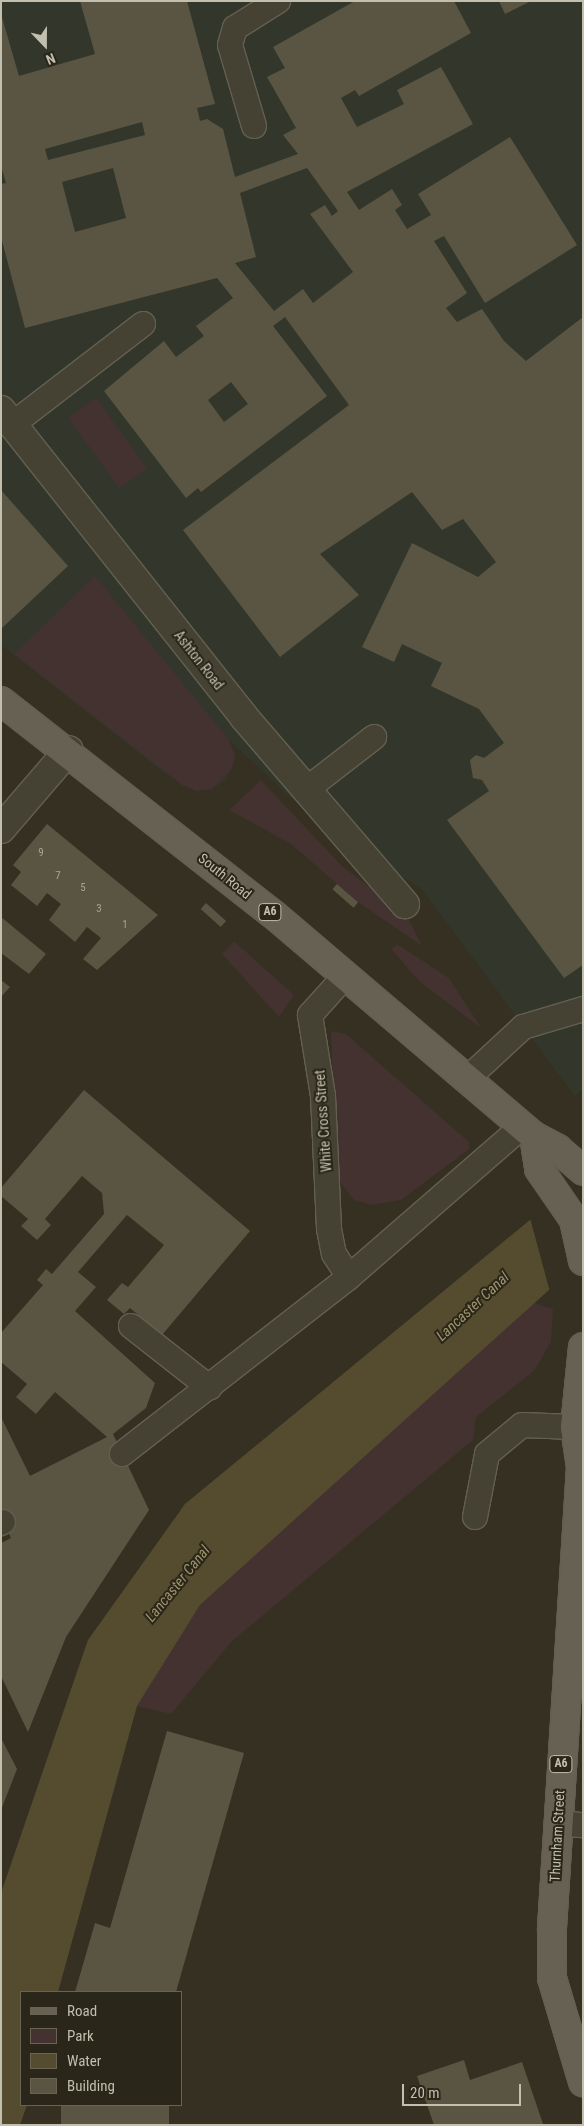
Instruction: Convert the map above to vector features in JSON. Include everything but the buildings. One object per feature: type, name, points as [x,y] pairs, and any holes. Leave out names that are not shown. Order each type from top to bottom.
[{"type":"main road","name":"South Road","points":[[1,701],[69,750],[346,975],[528,1131],[558,1149],[583,1171]]},
{"type":"main road","points":[[528,1131],[540,1169],[574,1220],[583,1261]]},
{"type":"main road","name":"Thurnham Street","points":[[583,1347],[574,1427],[582,1466],[570,1824],[552,1978],[583,2082]]},
{"type":"street","name":"Ashton Road","points":[[7,417],[244,717],[404,904]]},
{"type":"street","points":[[1,829],[69,750]]},
{"type":"lane","points":[[254,126],[230,45],[235,28],[278,1]]},
{"type":"lane","points":[[7,417],[143,324]]},
{"type":"lane","points":[[307,789],[374,738]]},
{"type":"lane","name":"White Cross Street","points":[[346,975],[310,1015],[323,1096],[329,1229],[334,1254],[349,1277]]},
{"type":"lane","points":[[468,1078],[523,1027],[583,1009]]},
{"type":"lane","points":[[122,1454],[210,1388],[528,1131]]},
{"type":"lane","points":[[131,1326],[210,1388]]},
{"type":"lane","points":[[475,1517],[487,1454],[522,1426],[574,1427]]},
{"type":"shaded area","points":[[1,1],[583,1],[583,1088],[575,1096],[420,887],[332,836],[230,741],[235,756],[227,779],[212,789],[196,791],[163,772],[1,645]]},
{"type":"green space","points":[[96,398],[147,468],[120,488],[68,418]]},
{"type":"green space","points":[[95,576],[229,740],[235,756],[232,769],[212,789],[196,791],[182,785],[14,654]]},
{"type":"green space","points":[[261,780],[342,866],[407,916],[422,946],[358,902],[291,844],[229,810]]},
{"type":"green space","points":[[234,941],[294,995],[279,1017],[222,954]]},
{"type":"green space","points":[[397,944],[449,978],[482,1029],[420,982],[391,949]]},
{"type":"green space","points":[[331,1031],[346,1034],[469,1142],[469,1149],[401,1200],[372,1205],[354,1200],[336,1177]]},
{"type":"green space","points":[[534,1303],[553,1309],[551,1342],[534,1371],[476,1417],[473,1440],[232,1641],[171,1714],[137,1706],[200,1605]]},
{"type":"water","name":"Lancaster Canal","points":[[542,1210],[583,1252],[550,1289],[200,1605],[137,1706],[58,1991],[20,1991],[20,2106],[27,2106],[20,2125],[1,2125],[1,1893],[88,1640],[185,1504]]},
{"type":"pier","points":[[583,1163],[583,1256],[550,1292],[530,1218]]}]
